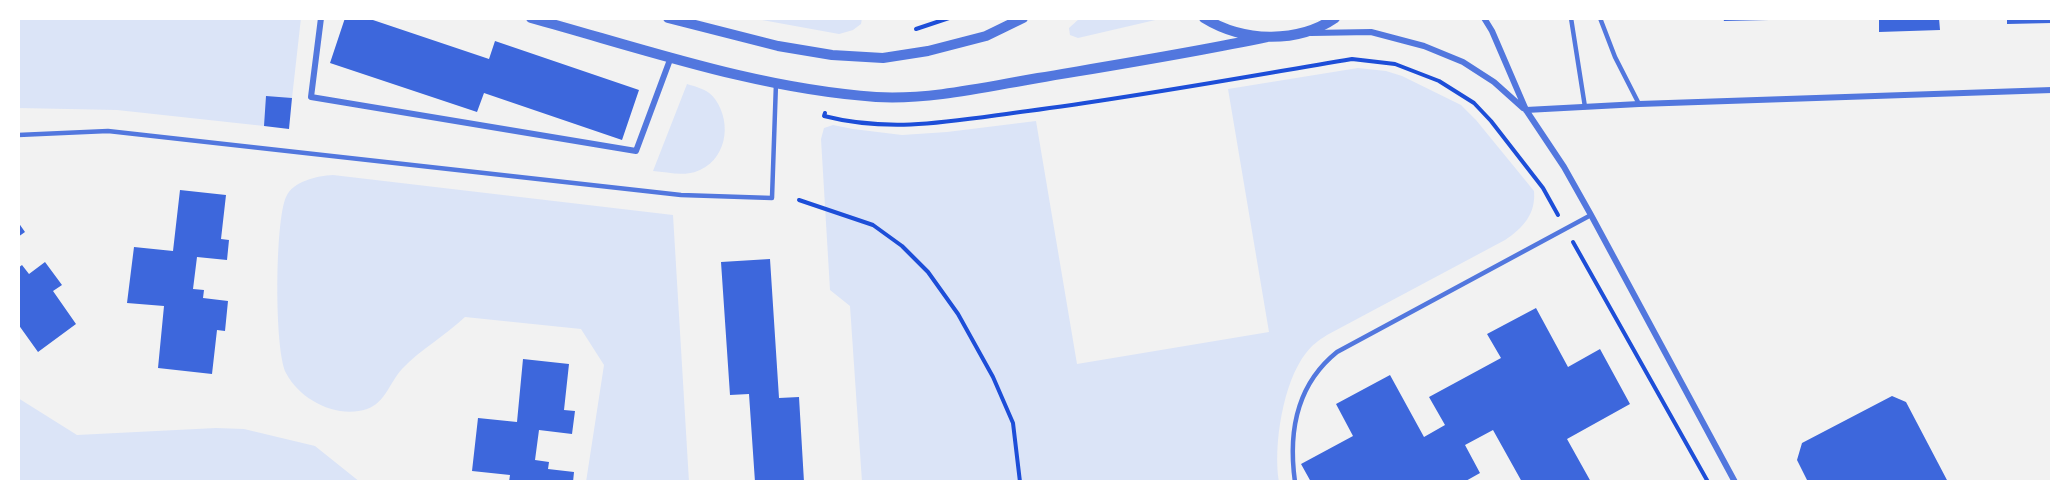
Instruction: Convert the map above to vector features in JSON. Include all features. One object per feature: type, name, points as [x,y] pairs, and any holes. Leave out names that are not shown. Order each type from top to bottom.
[{"type":"street","points":[[321,18],[311,97],[636,151],[671,57]]},
{"type":"street","points":[[531,18],[776,83],[858,95],[927,97],[1267,37],[1300,33],[1371,32],[1424,46],[1463,62],[1494,82],[1526,110],[2052,90]]},
{"type":"street","points":[[668,18],[778,46],[832,55],[883,58],[928,51],[986,36],[1023,18]]},
{"type":"street","points":[[1204,18],[1215,25],[1240,34],[1267,37]]},
{"type":"street","points":[[1300,33],[1326,24],[1335,18]]},
{"type":"street","points":[[1484,18],[1492,31],[1526,110],[1592,214],[1735,482]]},
{"type":"lane","points":[[1571,18],[1586,106]]},
{"type":"lane","points":[[1600,18],[1615,57],[1639,104]]},
{"type":"lane","points":[[18,135],[108,131],[681,195],[772,198],[776,83]]},
{"type":"lane","points":[[1295,482],[1293,463],[1295,427],[1304,392],[1323,363],[1337,352],[1592,214]]},
{"type":"path","points":[[915,30],[949,18]]},
{"type":"path","points":[[825,112],[824,116],[853,123],[884,126],[921,125],[1070,105],[1352,59],[1395,64],[1439,81],[1474,104],[1491,121],[1544,188],[1708,482]]},
{"type":"path","points":[[799,200],[873,225],[902,246],[927,272],[958,314],[997,386],[1012,423],[1020,482]]},
{"type":"shaded area","points":[[18,18],[301,18],[292,98],[264,126],[117,110],[18,108]]},
{"type":"shaded area","points":[[751,18],[862,18],[861,24],[853,30],[839,34]]},
{"type":"shaded area","points":[[1080,18],[1164,18],[1078,38],[1070,35],[1069,28]]},
{"type":"shaded area","points":[[1358,68],[1386,71],[1402,76],[1461,105],[1534,191],[1533,207],[1523,225],[1505,240],[1327,335],[1306,353],[1291,380],[1282,415],[1277,451],[1279,482],[862,482],[850,306],[830,290],[821,139],[824,128],[833,125],[902,135],[1036,121],[1077,364],[1269,332],[1228,89]]},
{"type":"shaded area","points":[[687,84],[710,93],[721,109],[725,130],[720,151],[714,160],[695,172],[679,174],[653,171]]},
{"type":"shaded area","points":[[333,175],[673,215],[689,482],[586,482],[604,365],[581,329],[465,317],[409,362],[383,397],[367,409],[344,411],[332,409],[320,405],[300,391],[286,373],[279,339],[277,285],[282,210],[286,197],[294,187],[313,178]]},
{"type":"shaded area","points":[[18,398],[77,435],[216,428],[244,429],[315,446],[360,482],[18,482]]},
{"type":"building","points":[[345,18],[367,18],[489,59],[495,41],[639,90],[622,140],[484,93],[477,112],[330,63]]},
{"type":"building","points":[[1723,18],[1769,18],[1769,20],[1724,21]]},
{"type":"building","points":[[1879,18],[1939,18],[1940,30],[1879,32]]},
{"type":"building","points":[[2007,18],[2052,18],[2052,23],[2007,24]]},
{"type":"building","points":[[266,96],[292,98],[289,129],[264,126]]},
{"type":"building","points":[[180,190],[226,195],[221,239],[229,240],[227,260],[197,257],[193,289],[204,290],[203,298],[228,301],[225,331],[217,330],[212,374],[158,368],[164,306],[127,303],[134,247],[173,251]]},
{"type":"building","points":[[18,222],[25,232],[18,237]]},
{"type":"building","points":[[770,259],[779,398],[799,397],[804,482],[755,482],[749,394],[730,395],[721,262]]},
{"type":"building","points":[[45,262],[62,285],[53,291],[76,324],[38,352],[18,324],[18,268],[22,265],[29,274]]},
{"type":"building","points":[[1536,308],[1568,367],[1600,349],[1630,404],[1567,439],[1591,482],[1522,482],[1493,430],[1465,445],[1480,473],[1464,482],[1311,482],[1301,464],[1353,436],[1336,404],[1390,375],[1424,437],[1445,425],[1429,397],[1501,358],[1487,334]]},
{"type":"building","points":[[523,359],[569,364],[564,410],[575,411],[572,434],[539,430],[535,460],[549,462],[548,469],[574,472],[573,482],[509,482],[510,475],[472,471],[478,418],[517,422]]},
{"type":"building","points":[[1892,396],[1906,402],[1948,482],[1808,482],[1797,460],[1802,443]]}]
